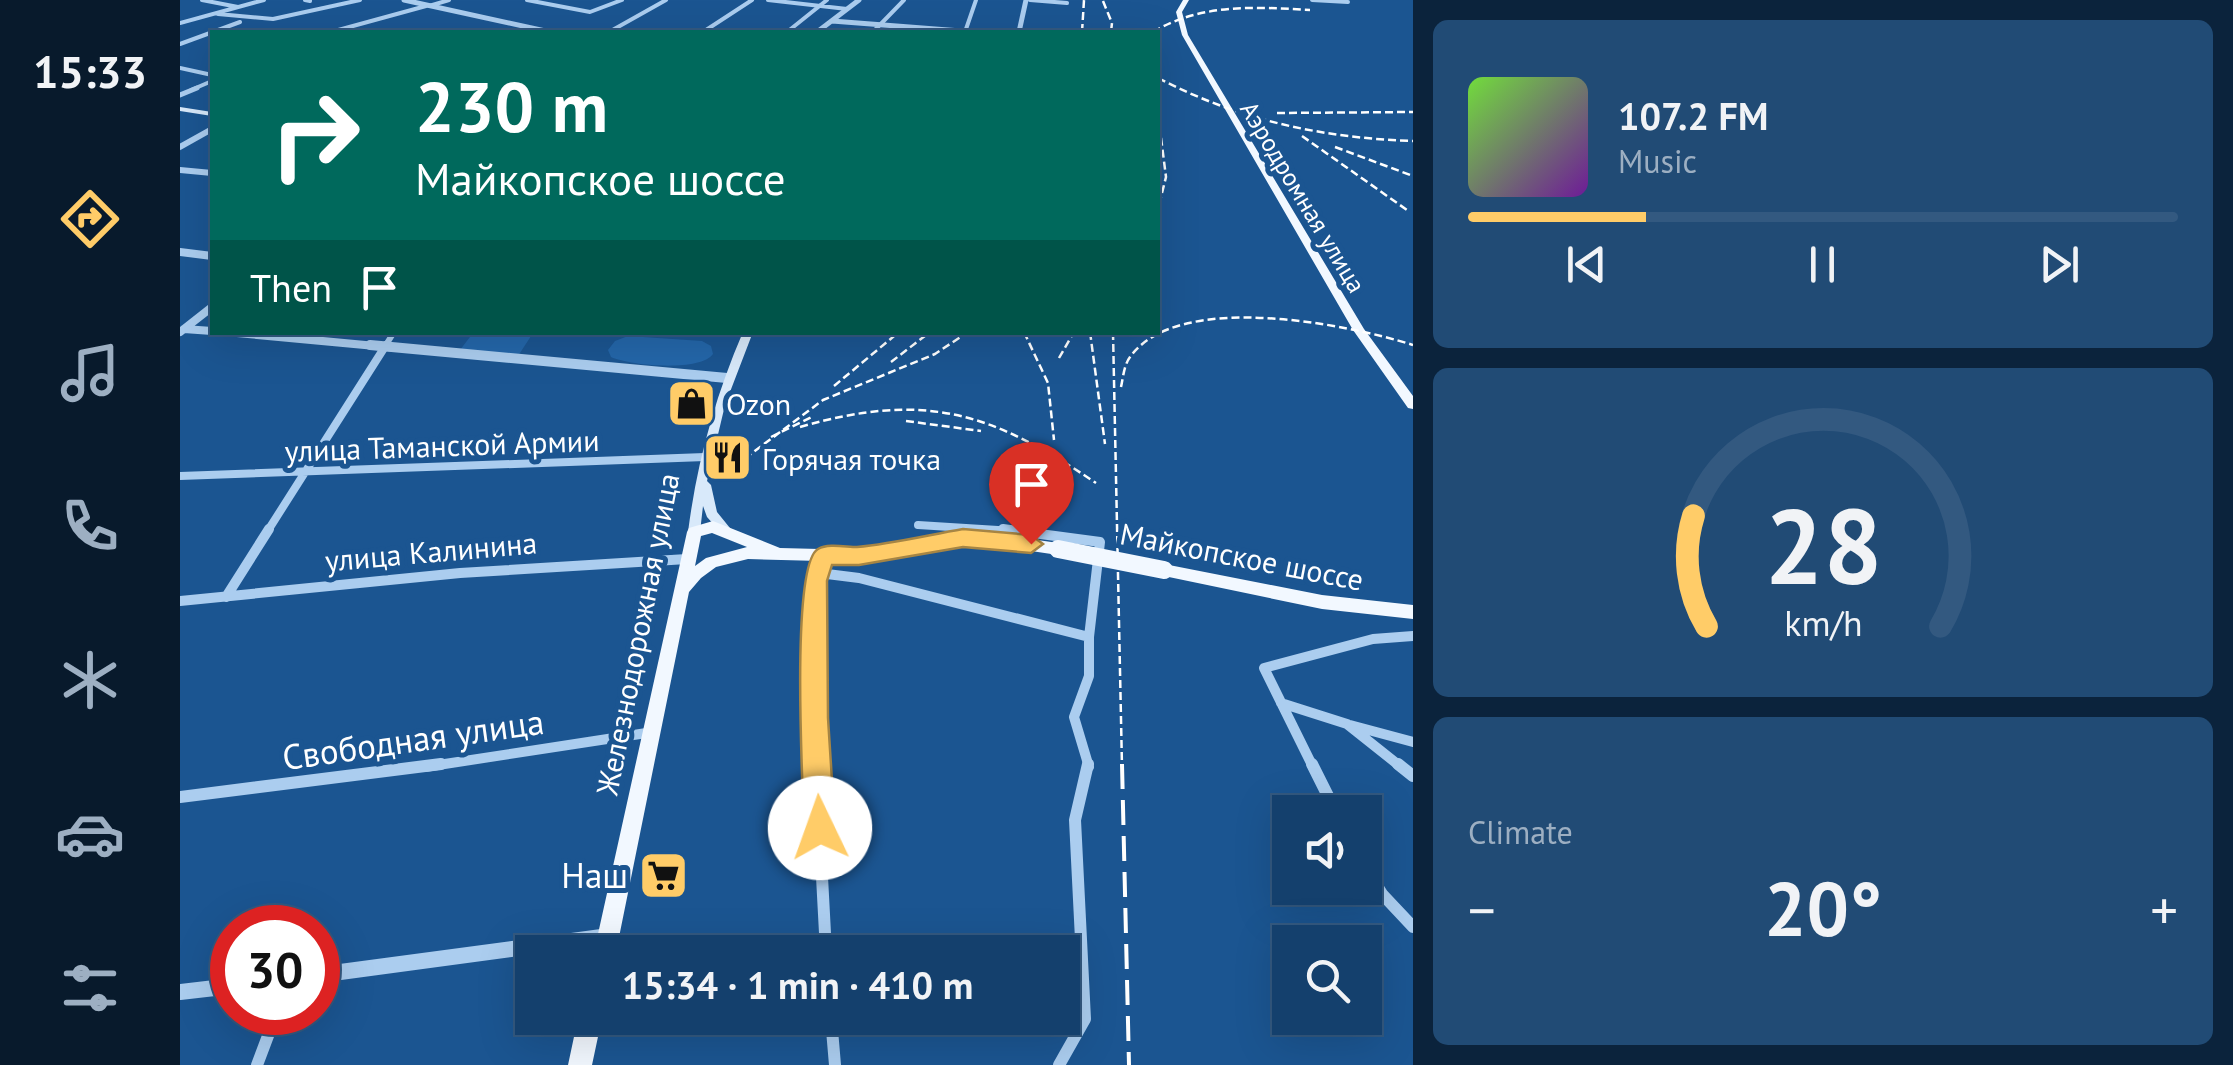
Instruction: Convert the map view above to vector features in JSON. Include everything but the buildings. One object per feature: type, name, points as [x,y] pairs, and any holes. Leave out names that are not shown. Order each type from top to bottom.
[{"type":"main road","name":"Аэродромная улица","points":[[1184,1],[1179,20],[1189,43],[1359,330],[1413,405]]},
{"type":"main road","points":[[180,108],[210,114]]},
{"type":"main road","name":"Железнодорожная улица","points":[[609,935],[681,600],[705,458],[727,378],[747,335]]},
{"type":"main road","points":[[705,458],[709,509],[734,538]]},
{"type":"main road","points":[[778,553],[700,556],[694,552],[693,536],[713,527],[778,553],[822,564]]},
{"type":"main road","name":"Майкопское шоссе","points":[[822,564],[963,538],[1058,549],[1322,602],[1413,612]]},
{"type":"main road","points":[[681,600],[692,578],[705,565],[723,556],[748,552]]},
{"type":"main road","points":[[580,1065],[586,1035]]},
{"type":"street","points":[[202,0],[241,7]]},
{"type":"street","points":[[181,22],[264,0]]},
{"type":"street","points":[[218,14],[243,21],[290,20],[360,0]]},
{"type":"street","points":[[404,0],[541,30]]},
{"type":"street","points":[[338,30],[449,0]]},
{"type":"street","points":[[526,0],[590,12],[622,0]]},
{"type":"street","points":[[604,0],[616,2]]},
{"type":"street","points":[[613,30],[666,0]]},
{"type":"street","points":[[706,30],[752,0]]},
{"type":"street","points":[[768,0],[847,9]]},
{"type":"street","points":[[789,30],[827,0]]},
{"type":"street","points":[[820,30],[859,0]]},
{"type":"street","points":[[874,30],[904,0]]},
{"type":"street","points":[[966,30],[976,0]]},
{"type":"street","points":[[1020,30],[1028,0],[1066,3]]},
{"type":"street","points":[[1312,0],[1348,2]]},
{"type":"street","points":[[832,20],[943,30]]},
{"type":"street","points":[[218,30],[243,21]]},
{"type":"street","points":[[180,44],[210,33]]},
{"type":"street","points":[[180,68],[210,77]]},
{"type":"street","points":[[180,95],[210,79]]},
{"type":"street","points":[[180,147],[210,130]]},
{"type":"street","points":[[180,170],[210,173]]},
{"type":"street","points":[[180,252],[210,256]]},
{"type":"street","points":[[181,329],[210,309]]},
{"type":"street","points":[[181,329],[210,331]]},
{"type":"street","points":[[257,335],[727,378]]},
{"type":"street","points":[[226,597],[392,335]]},
{"type":"street","name":"улица Таманской Армии","points":[[180,476],[705,458]]},
{"type":"street","points":[[918,526],[1014,530],[1100,542],[1089,637],[1089,676],[1074,716],[1089,768],[1075,820],[1086,1019],[1059,1065]]},
{"type":"street","name":"улица Калинина","points":[[180,601],[460,574],[687,560]]},
{"type":"street","points":[[825,935],[814,718],[815,581],[822,564],[860,578],[1089,637]]},
{"type":"street","points":[[1327,795],[1264,668],[1374,639],[1413,636]]},
{"type":"street","points":[[1281,703],[1413,742]]},
{"type":"street","points":[[1347,724],[1413,776]]},
{"type":"street","name":"Свободная улица","points":[[180,797],[376,774],[653,732]]},
{"type":"street","points":[[1382,894],[1413,928]]},
{"type":"street","points":[[340,973],[515,954]]},
{"type":"street","points":[[180,992],[210,989]]},
{"type":"street","points":[[256,1065],[268,1035]]},
{"type":"street","points":[[832,1035],[835,1065]]},
{"type":"shaded area","points":[[471,335],[532,335],[518,356],[460,350]]},
{"type":"shaded area","points":[[628,336],[702,341],[711,346],[713,354],[706,360],[680,365],[649,365],[611,357],[608,350],[615,341]]},
{"type":"railway","points":[[1082,30],[1084,0]]},
{"type":"railway","points":[[1103,1],[1111,30]]},
{"type":"railway","points":[[1157,30],[1190,16],[1229,9],[1310,10]]},
{"type":"railway","points":[[1160,79],[1219,105],[1282,124],[1346,136],[1413,141]]},
{"type":"railway","points":[[1277,113],[1413,112]]},
{"type":"railway","points":[[1160,130],[1166,177],[1160,201]]},
{"type":"railway","points":[[1302,136],[1407,210]]},
{"type":"railway","points":[[1335,147],[1413,176]]},
{"type":"railway","points":[[1160,333],[1185,324],[1223,318],[1265,318],[1348,329],[1413,345]]},
{"type":"railway","points":[[834,386],[895,335]]},
{"type":"railway","points":[[891,362],[926,335]]},
{"type":"railway","points":[[778,433],[823,400],[935,354],[964,335]]},
{"type":"railway","points":[[1025,335],[1048,383],[1054,440]]},
{"type":"railway","points":[[1059,358],[1072,335]]},
{"type":"railway","points":[[1090,335],[1105,444]]},
{"type":"railway","points":[[1113,335],[1122,767]]},
{"type":"railway","points":[[1121,387],[1130,357],[1156,335]]},
{"type":"railway","points":[[800,427],[884,411],[921,410],[956,415],[1023,439],[1096,483]]},
{"type":"railway","points":[[778,433],[812,417]]},
{"type":"railway","points":[[906,421],[981,431]]},
{"type":"railway","points":[[716,480],[778,433]]},
{"type":"railway","points":[[771,437],[778,433]]},
{"type":"railway","points":[[1122,764],[1129,1065]]},
{"type":"place","name":"Ozon","points":[[691,403]]},
{"type":"place","name":"Горячая точка","points":[[727,458]]},
{"type":"place","name":"Наш","points":[[663,875]]},
{"type":"route","points":[[820,828],[814,718],[815,581],[824,556],[859,556],[963,538],[1031,544]]}]
